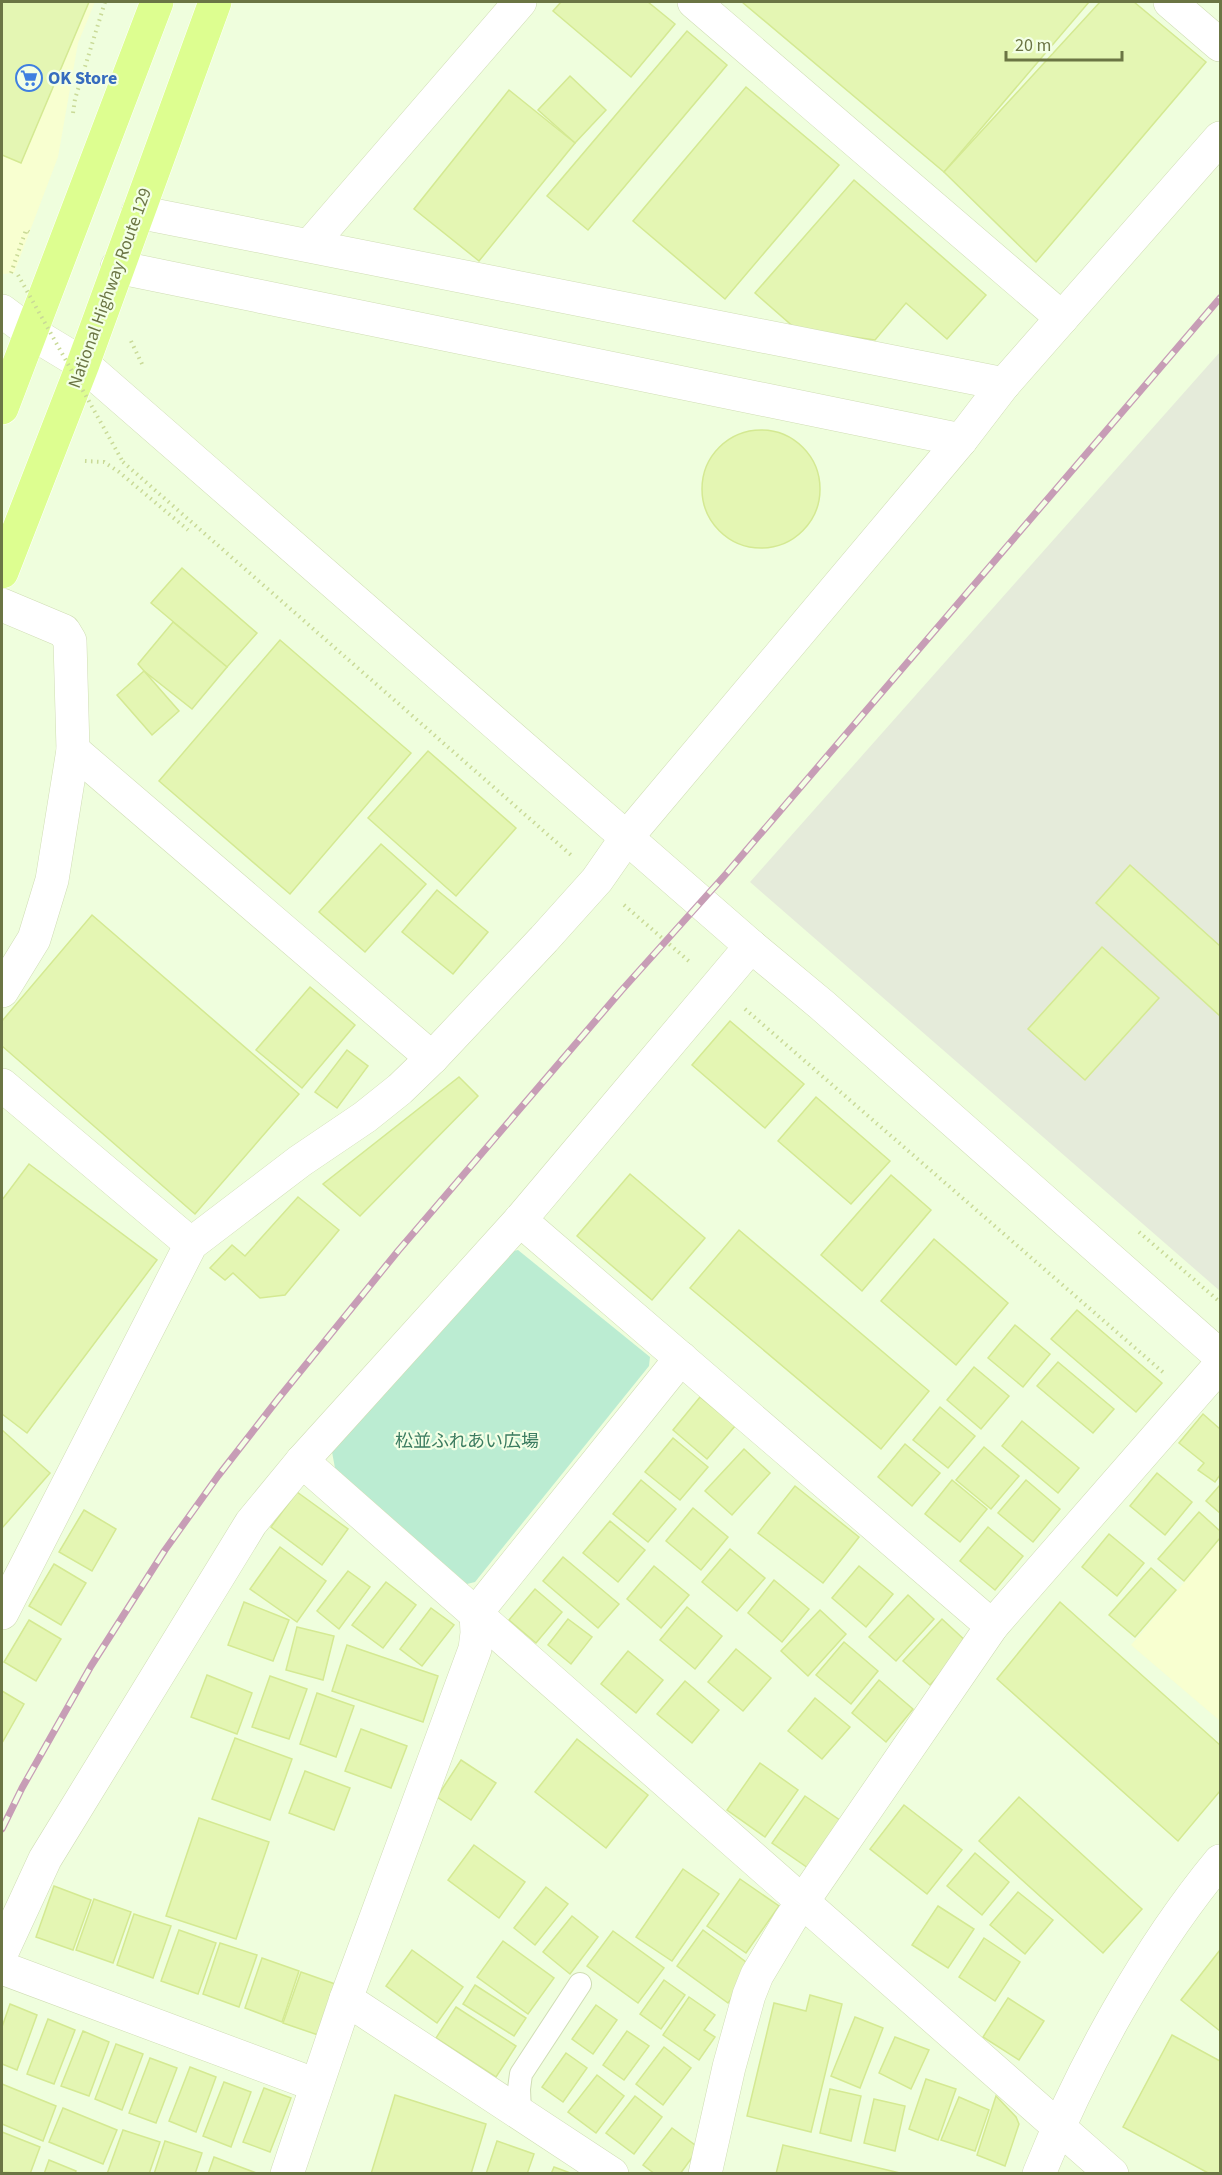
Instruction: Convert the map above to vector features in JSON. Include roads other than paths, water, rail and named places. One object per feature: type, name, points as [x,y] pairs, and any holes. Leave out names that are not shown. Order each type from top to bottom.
[{"type":"highway","points":[[2,408],[157,2]]},
{"type":"highway","name":"National Highway Route 129","points":[[2,572],[83,364],[214,2]]},
{"type":"street","points":[[310,245],[520,2]]},
{"type":"street","points":[[694,2],[1062,318]]},
{"type":"street","points":[[1170,2],[1221,45]]},
{"type":"street","points":[[2,1613],[191,1244],[300,1161],[365,1117],[400,1089],[432,1058],[597,880],[627,837],[961,440],[1004,384],[1221,138]]},
{"type":"street","points":[[138,212],[1004,384]]},
{"type":"street","points":[[117,267],[961,440]]},
{"type":"street","points":[[2,311],[30,332],[83,364],[751,946],[822,1005],[1221,1356]]},
{"type":"street","points":[[2,605],[64,631],[70,641],[73,750],[52,879],[33,939],[2,992]]},
{"type":"street","points":[[73,750],[432,1058]]},
{"type":"street","points":[[2,1952],[45,1859],[251,1523],[302,1461],[520,1220],[751,946]]},
{"type":"street","points":[[2,1085],[191,1244]]},
{"type":"street","points":[[520,1220],[992,1626]]},
{"type":"street","points":[[286,2174],[346,1999],[475,1649],[476,1613],[681,1358]]},
{"type":"street","points":[[705,2174],[729,2067],[749,1995],[757,1975],[790,1920],[992,1626],[1221,1365]]},
{"type":"street","points":[[302,1461],[1113,2174]]},
{"type":"street","points":[[1039,2174],[1058,2126],[1095,2054],[1145,1968],[1181,1913],[1221,1861]]},
{"type":"street","points":[[2,1968],[316,2085]]},
{"type":"street","points":[[346,1999],[612,2174]]},
{"type":"lane","points":[[520,2113],[521,2074],[580,1984]]},
{"type":"railway","points":[[2,1829],[22,1788],[91,1666],[165,1550],[218,1476],[278,1399],[398,1251],[621,991],[726,874],[1220,298]]},
{"type":"place","name":"OK Store","points":[[29,78]]},
{"type":"park label","name":"松並ふれあい広場","points":[[467,1441]]}]
